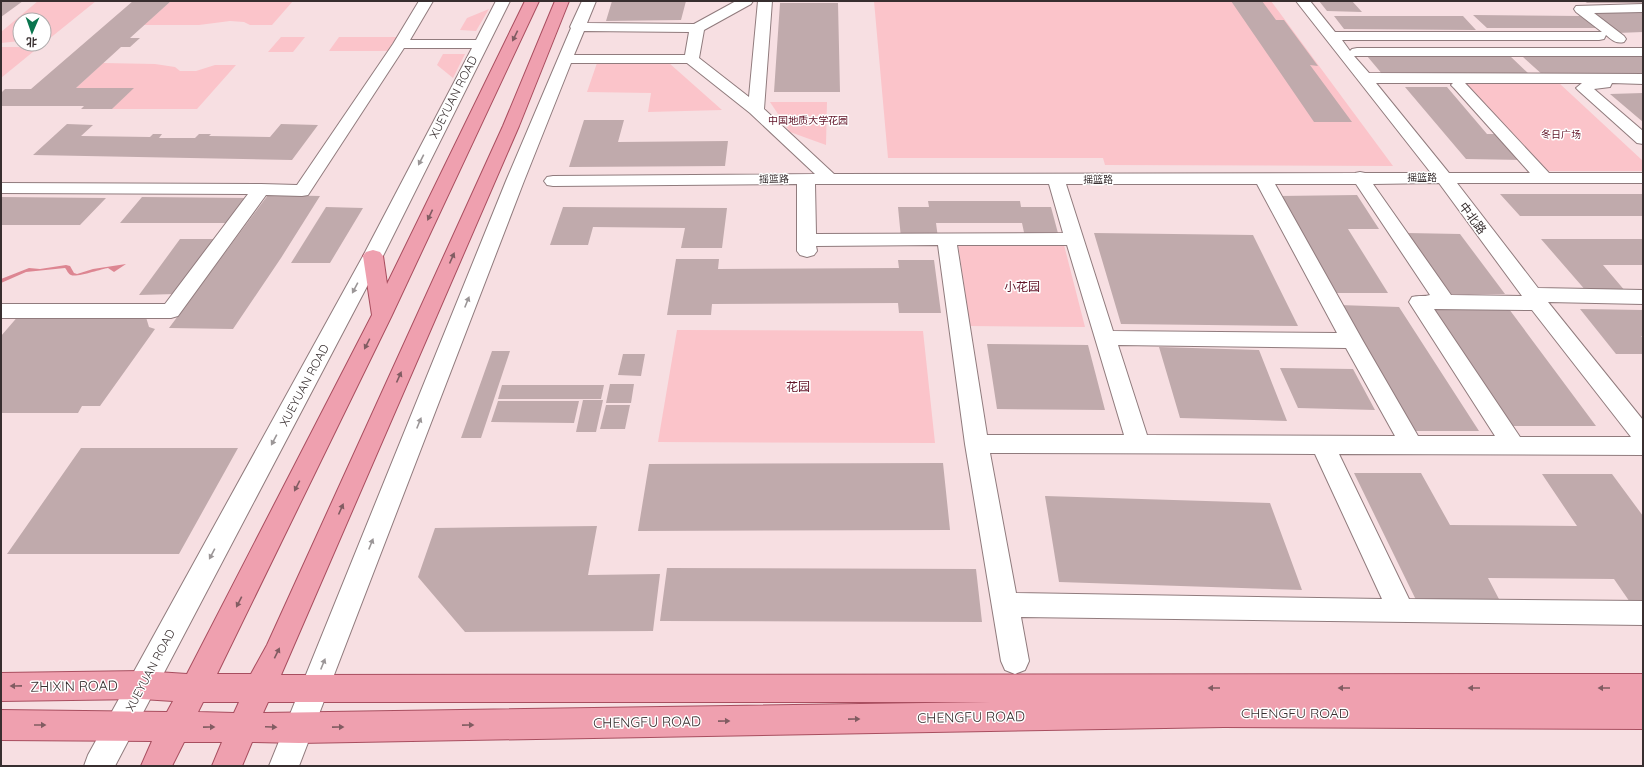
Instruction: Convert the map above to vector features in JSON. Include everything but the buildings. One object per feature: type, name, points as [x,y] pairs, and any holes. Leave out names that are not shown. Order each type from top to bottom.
[{"type":"main road","points":[[156,766],[382,315],[532,1]]},
{"type":"main road","points":[[226,766],[259,688],[277,654],[507,133],[562,1]]},
{"type":"main road","points":[[373,256],[382,315]]},
{"type":"main road","name":"ZHIXIN ROAD","points":[[1,687],[142,685],[195,688],[259,688]]},
{"type":"main road","name":"CHENGFU ROAD","points":[[259,688],[1643,688]]},
{"type":"main road","name":"CHENGFU ROAD","points":[[175,727],[299,728],[1224,713],[1643,715]]},
{"type":"main road","points":[[1,725],[121,725],[175,727]]},
{"type":"street","points":[[1,188],[302,191],[400,44],[426,1]]},
{"type":"street","name":"XUEYUAN ROAD","points":[[99,766],[373,256],[503,1]]},
{"type":"street","points":[[284,766],[577,27],[589,1]]},
{"type":"street","points":[[577,27],[697,28],[746,1]]},
{"type":"street","points":[[756,110],[765,1]]},
{"type":"street","name":"中北路","points":[[1303,1],[1443,177],[1642,437]]},
{"type":"street","points":[[1643,8],[1581,9],[1624,43],[1643,43]]},
{"type":"street","points":[[691,59],[697,28]]},
{"type":"street","points":[[1331,36],[1599,36]]},
{"type":"street","points":[[400,44],[480,44]]},
{"type":"street","points":[[1357,52],[1643,52]]},
{"type":"street","points":[[1510,52],[1539,79]]},
{"type":"street","points":[[565,59],[691,59],[756,110],[830,179]]},
{"type":"street","points":[[1364,78],[1643,79]]},
{"type":"street","points":[[1643,84],[1592,84],[1584,88],[1643,139]]},
{"type":"street","points":[[1459,85],[1543,177]]},
{"type":"street","points":[[1360,177],[1445,302]]},
{"type":"street","name":"摇篮路","points":[[553,182],[806,179],[1360,177],[1643,178]]},
{"type":"street","points":[[1263,178],[1352,341],[1412,446]]},
{"type":"street","points":[[806,179],[807,245],[947,239],[1074,239]]},
{"type":"street","points":[[1056,179],[1138,444]]},
{"type":"street","points":[[1,311],[171,311],[261,190]]},
{"type":"street","points":[[947,239],[977,444],[1015,662]]},
{"type":"street","points":[[1514,446],[1419,302],[1643,297]]},
{"type":"street","points":[[1105,338],[1352,341]]},
{"type":"street","points":[[977,444],[1514,446],[1642,437]]},
{"type":"street","points":[[1323,445],[1401,611]]},
{"type":"street","points":[[1005,605],[1643,613]]},
{"type":"green space","points":[[38,1],[96,1],[52,37],[52,12],[25,12]]},
{"type":"green space","points":[[171,1],[293,1],[272,25],[250,25],[244,22],[230,21],[199,25],[144,25]]},
{"type":"green space","points":[[874,1],[1271,1],[1393,166],[1105,165],[1103,158],[888,158]]},
{"type":"green space","points":[[489,9],[476,31],[460,30],[467,18]]},
{"type":"green space","points":[[12,23],[12,42],[1,43],[1,32]]},
{"type":"green space","points":[[281,37],[305,37],[293,52],[268,52]]},
{"type":"green space","points":[[339,37],[403,37],[394,51],[329,51]]},
{"type":"green space","points":[[1,47],[12,47],[12,52],[33,52],[1,78]]},
{"type":"green space","points":[[443,54],[465,54],[453,78],[437,65]]},
{"type":"green space","points":[[103,63],[155,64],[175,67],[180,71],[196,71],[215,65],[236,65],[197,109],[112,109],[133,88],[76,88]]},
{"type":"green space","points":[[597,63],[669,63],[722,110],[648,112],[651,93],[587,92]]},
{"type":"green space","name":"冬日广场","points":[[1464,82],[1559,83],[1643,161],[1643,171],[1546,171]]},
{"type":"green space","name":"中国地质大学花园","points":[[770,102],[827,102],[826,145],[790,132]]},
{"type":"green space","name":"小花园","points":[[958,244],[1064,245],[1085,327],[970,326]]},
{"type":"green space","name":"花园","points":[[677,330],[923,331],[935,443],[658,442]]},
{"type":"shaded area","points":[[126,264],[114,272],[108,268],[74,276],[68,273],[65,268],[26,272],[1,283],[1,279],[29,268],[40,269],[66,265],[70,266],[74,273],[77,274],[93,269]]}]
